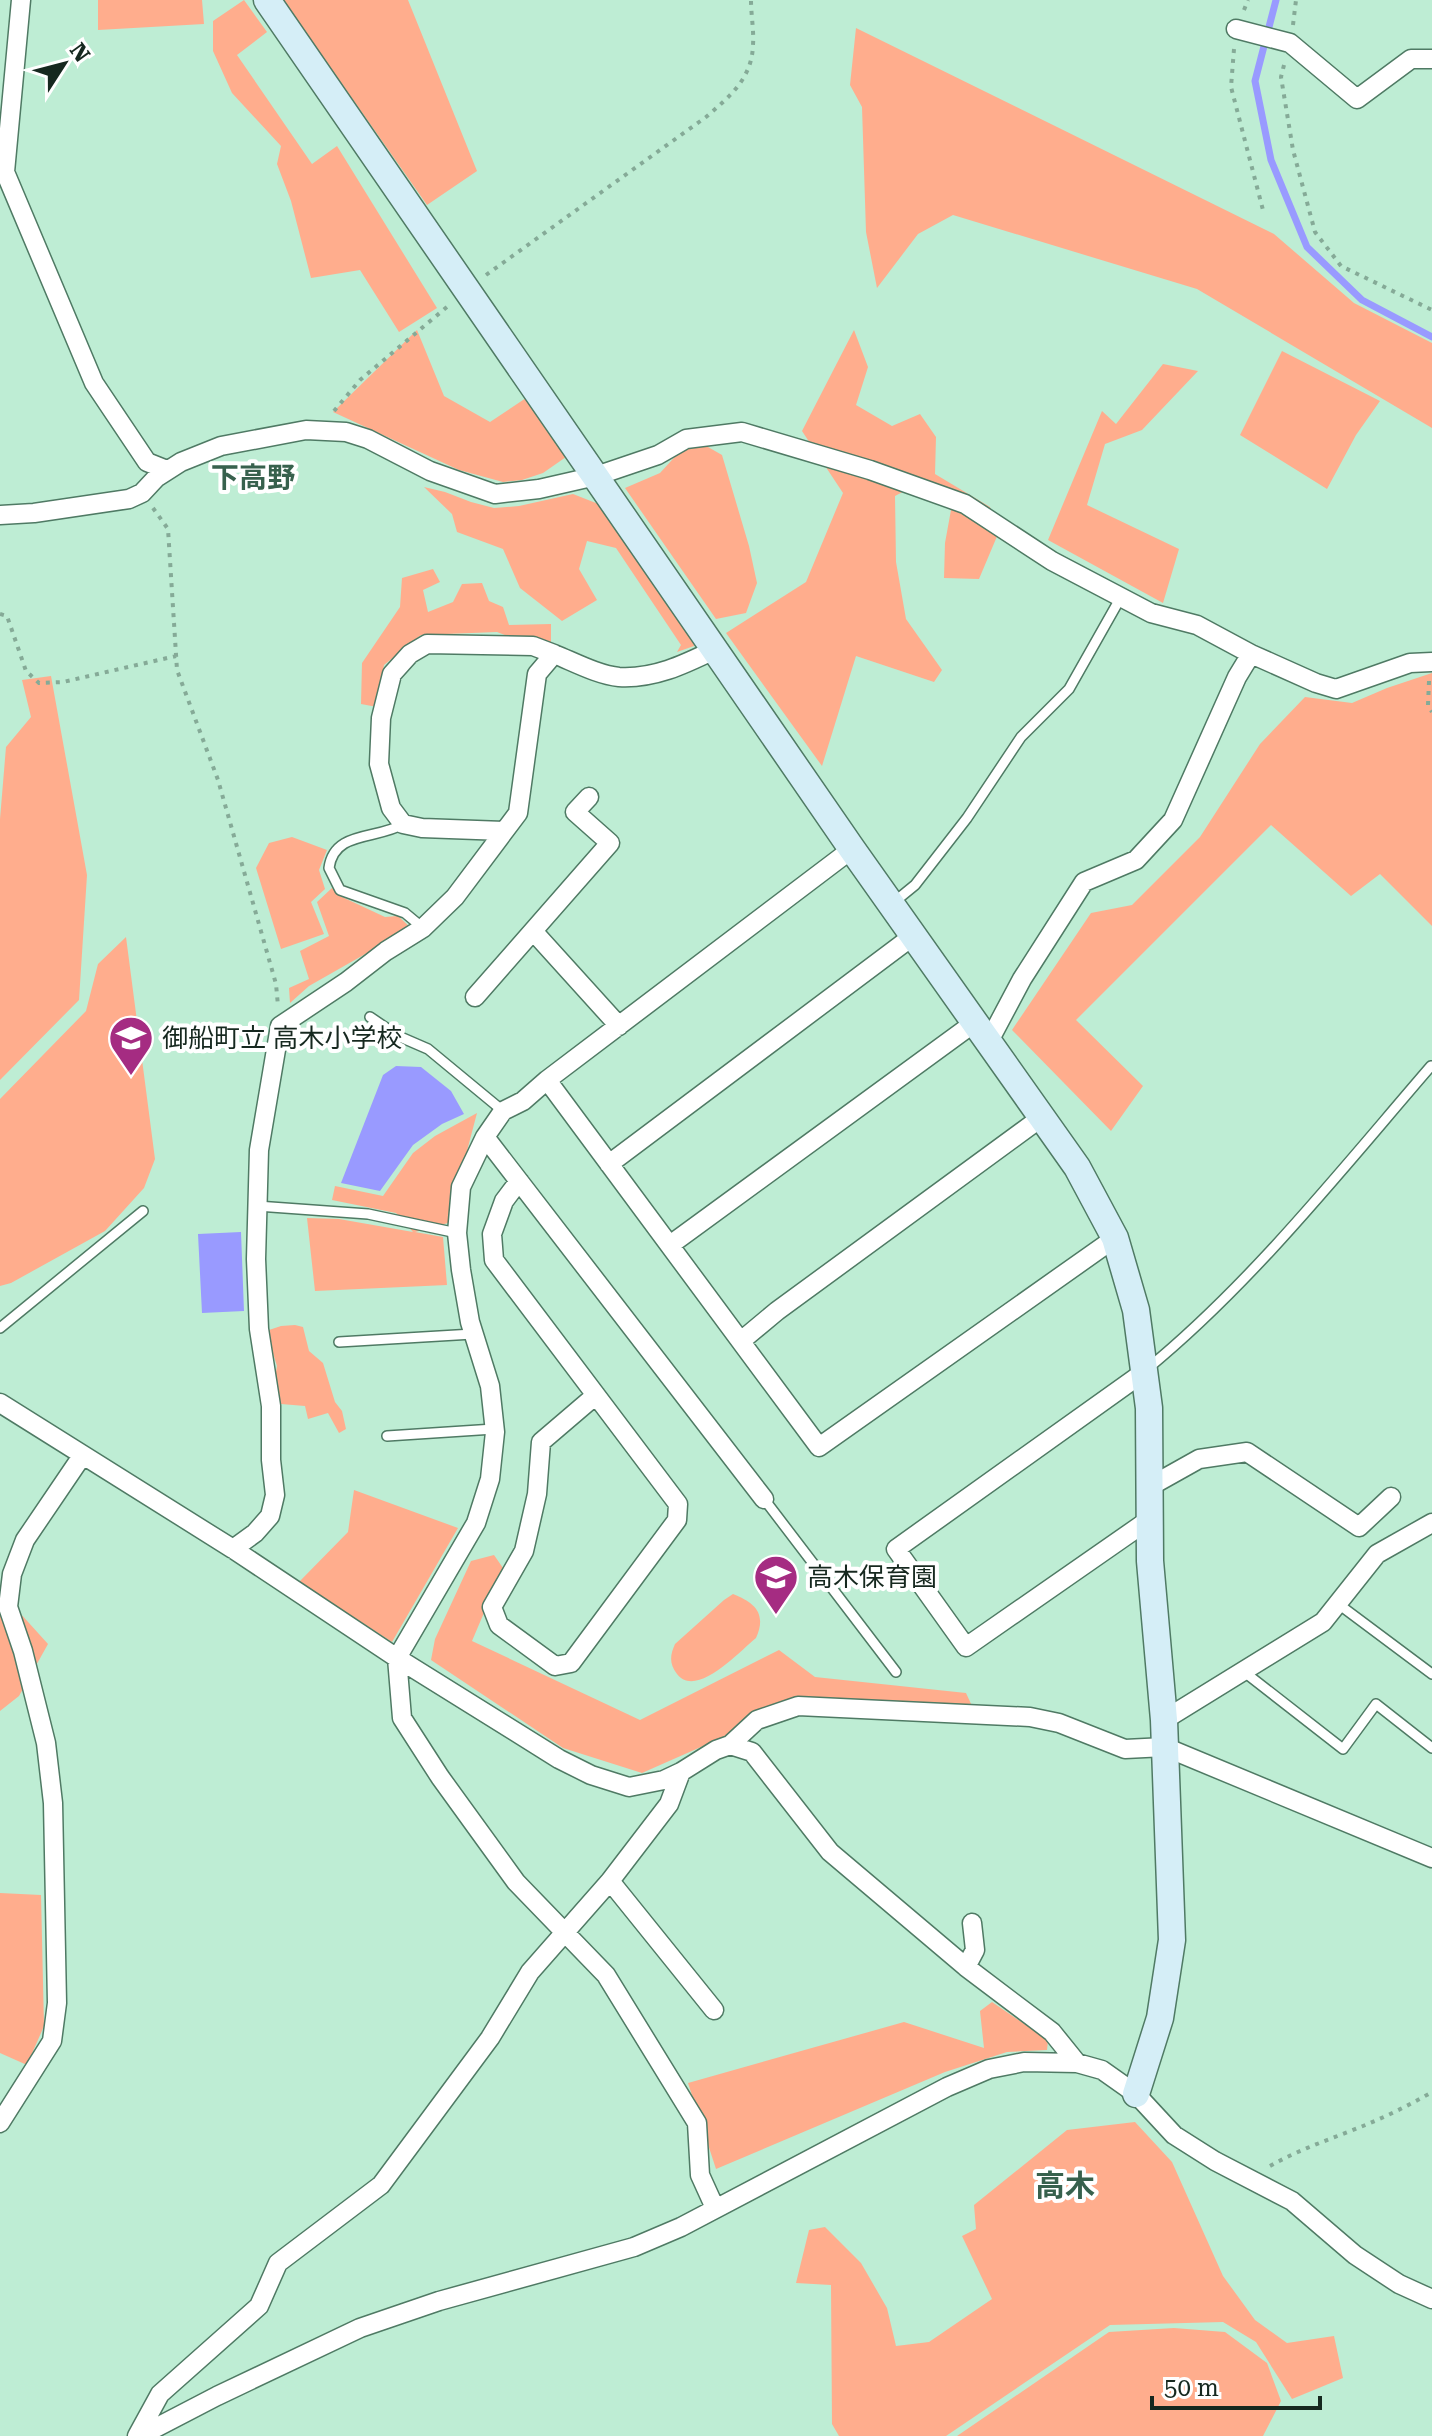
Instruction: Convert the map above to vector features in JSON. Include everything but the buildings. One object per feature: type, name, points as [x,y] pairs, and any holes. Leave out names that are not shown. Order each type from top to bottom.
[{"type":"street","points":[[21,0],[5,172],[94,383],[147,462],[167,470]]},
{"type":"street","points":[[267,0],[890,905],[1077,1167],[1115,1238],[1136,1310],[1149,1408],[1150,1561],[1164,1720],[1172,1940],[1160,2018],[1136,2094]]},
{"type":"street","points":[[1236,29],[1290,43],[1357,99],[1411,59],[1432,59]]},
{"type":"street","points":[[0,515],[129,499],[142,493],[167,470],[221,446],[306,430],[346,432],[368,439],[430,471],[495,494],[539,489],[596,476],[658,455],[686,439],[742,432],[870,470],[965,504],[1052,561],[1151,613],[1197,625],[1251,654],[1316,683],[1336,689],[1410,663],[1430,662]]},
{"type":"street","points":[[504,831],[422,828],[403,824],[391,808],[379,764],[381,718],[392,674],[410,654],[427,644],[533,646],[618,677],[676,669],[716,649]]},
{"type":"street","points":[[233,1549],[255,1533],[270,1516],[275,1495],[271,1460],[271,1406],[259,1329],[256,1259],[259,1150],[280,1026],[423,928],[455,897],[518,813],[537,674],[554,654]]},
{"type":"street","points":[[670,1245],[981,1033],[1022,979],[1084,882],[1136,860],[1173,820],[1237,677],[1251,654]]},
{"type":"street","points":[[475,997],[610,843],[575,812],[589,797]]},
{"type":"street","points":[[715,2208],[700,2175],[697,2123],[606,1975],[516,1882],[440,1777],[402,1718],[397,1658],[476,1523],[490,1479],[494,1429],[490,1386],[473,1334],[457,1233],[461,1187],[485,1137],[503,1111],[523,1101],[852,849]]},
{"type":"street","points":[[533,931],[619,1026]]},
{"type":"street","points":[[609,1164],[913,936]]},
{"type":"street","points":[[547,1080],[819,1447],[1115,1238]]},
{"type":"street","points":[[741,1341],[777,1311],[1042,1117]]},
{"type":"street","points":[[485,1137],[764,1499]]},
{"type":"street","points":[[519,1181],[504,1201],[492,1234],[494,1260],[596,1395],[678,1504],[677,1520],[571,1663],[555,1666],[499,1625],[492,1607],[524,1551],[537,1494],[541,1442],[596,1395]]},
{"type":"street","points":[[1144,1372],[896,1549],[966,1647],[1150,1519]]},
{"type":"street","points":[[0,1403],[233,1549],[397,1658],[559,1759],[591,1775],[629,1787],[664,1780],[730,1745],[757,1720],[798,1706],[1030,1717],[1059,1723],[1125,1749],[1165,1747],[1432,1858]]},
{"type":"street","points":[[1149,1487],[1199,1459],[1247,1452],[1359,1527],[1391,1497]]},
{"type":"street","points":[[0,2123],[52,2041],[57,2003],[53,1803],[46,1743],[23,1651],[8,1607],[12,1574],[25,1540],[82,1456]]},
{"type":"street","points":[[1164,1720],[1323,1622],[1377,1554],[1432,1523]]},
{"type":"street","points":[[730,1745],[752,1752],[830,1852],[966,1967],[1052,2032],[1077,2063]]},
{"type":"street","points":[[138,2436],[160,2394],[259,2306],[278,2263],[381,2185],[490,2038],[530,1972],[610,1881],[669,1804],[681,1772]]},
{"type":"street","points":[[610,1881],[714,2010]]},
{"type":"street","points":[[966,1967],[975,1950],[972,1923]]},
{"type":"street","points":[[138,2436],[360,2328],[439,2301],[634,2247],[681,2227],[947,2087],[989,2069],[1024,2062],[1077,2063],[1102,2070],[1136,2094],[1174,2135],[1215,2161],[1292,2201],[1366,2262],[1399,2284],[1432,2299]]},
{"type":"lane","points":[[890,905],[915,885],[967,818],[1021,737],[1069,689],[1121,597]]},
{"type":"lane","points":[[403,824],[391,831],[339,845],[334,850],[329,868],[340,890],[405,913],[423,928]]},
{"type":"lane","points":[[370,1017],[398,1036],[428,1049],[503,1111]]},
{"type":"lane","points":[[1144,1372],[1183,1340],[1284,1235],[1431,1066]]},
{"type":"lane","points":[[257,1206],[368,1214],[457,1233]]},
{"type":"lane","points":[[0,1328],[143,1211]]},
{"type":"lane","points":[[339,1342],[473,1334]]},
{"type":"lane","points":[[387,1436],[494,1429]]},
{"type":"lane","points":[[764,1499],[896,1672]]},
{"type":"lane","points":[[1337,1603],[1432,1674]]},
{"type":"lane","points":[[1243,1671],[1343,1749],[1376,1704],[1432,1748]]},
{"type":"path","points":[[321,430],[360,380],[467,289],[706,117],[735,91],[748,72],[753,46],[751,0]]},
{"type":"path","points":[[1248,0],[1236,29],[1231,87],[1264,214]]},
{"type":"path","points":[[1296,0],[1281,77],[1293,150],[1315,232],[1341,266],[1432,310]]},
{"type":"path","points":[[142,493],[168,529],[177,670],[218,780],[276,984],[280,1026]]},
{"type":"path","points":[[0,614],[7,616],[26,671],[39,683],[63,682],[176,656]]},
{"type":"path","points":[[1430,662],[1428,705],[1432,712]]},
{"type":"path","points":[[1251,2178],[1291,2153],[1360,2128],[1432,2092]]},
{"type":"shaded area","points":[[98,0],[202,0],[204,24],[98,30]]},
{"type":"shaded area","points":[[244,0],[267,32],[237,55],[312,164],[337,146],[437,308],[399,332],[360,270],[311,278],[291,201],[277,164],[281,146],[232,93],[213,51],[213,21]]},
{"type":"shaded area","points":[[283,0],[408,0],[477,171],[427,205]]},
{"type":"shaded area","points":[[856,28],[1274,234],[1354,303],[1432,343],[1432,428],[1197,289],[953,215],[918,234],[877,288],[866,232],[862,107],[850,85]]},
{"type":"shaded area","points":[[417,330],[444,396],[490,422],[526,398],[566,457],[543,473],[503,482],[459,470],[333,412]]},
{"type":"shaded area","points":[[854,330],[868,367],[856,405],[892,426],[920,414],[936,437],[935,474],[990,507],[998,534],[979,579],[944,578],[945,543],[951,510],[938,491],[916,485],[895,496],[896,562],[906,619],[942,670],[934,682],[856,656],[822,766],[726,633],[806,582],[843,493],[802,431]]},
{"type":"shaded area","points":[[1282,351],[1380,401],[1356,435],[1327,489],[1240,435]]},
{"type":"shaded area","points":[[1163,364],[1198,371],[1142,430],[1105,444],[1087,505],[1179,549],[1163,603],[1048,540],[1102,411],[1116,424]]},
{"type":"shaded area","points":[[701,443],[722,455],[757,583],[746,613],[716,619],[625,488],[660,473],[683,448]]},
{"type":"shaded area","points":[[424,487],[494,508],[573,494],[606,507],[693,638],[694,646],[677,652],[681,645],[616,548],[587,541],[579,569],[597,600],[562,621],[520,588],[503,549],[457,532],[452,514]]},
{"type":"shaded area","points":[[433,569],[440,582],[423,590],[428,612],[453,602],[462,584],[482,583],[489,601],[503,607],[509,625],[551,624],[551,646],[533,646],[497,632],[421,635],[384,665],[377,707],[361,704],[362,663],[400,607],[402,578]]},
{"type":"shaded area","points":[[1432,673],[1432,926],[1380,874],[1351,896],[1271,825],[1076,1020],[1143,1086],[1111,1131],[1012,1030],[1091,913],[1132,905],[1200,837],[1260,744],[1305,697],[1352,703]]},
{"type":"shaded area","points":[[51,676],[87,875],[79,1000],[0,1080],[0,819],[6,747],[31,717],[22,680]]},
{"type":"shaded area","points":[[292,837],[327,850],[319,870],[325,889],[311,902],[324,934],[281,949],[256,868],[269,843]]},
{"type":"shaded area","points":[[332,888],[340,896],[385,917],[398,916],[411,928],[309,986],[290,1003],[289,988],[309,979],[300,951],[329,936],[317,902]]},
{"type":"shaded area","points":[[126,937],[155,1159],[144,1188],[105,1231],[11,1283],[0,1286],[0,1099],[86,1011],[98,964]]},
{"type":"shaded area","points":[[396,1066],[421,1067],[451,1091],[464,1114],[442,1124],[413,1145],[380,1191],[341,1183],[383,1075]]},
{"type":"shaded area","points":[[477,1113],[448,1223],[415,1232],[443,1237],[447,1285],[315,1291],[307,1218],[339,1219],[413,1232],[396,1213],[332,1200],[335,1186],[383,1196],[413,1153],[435,1136]]},
{"type":"shaded area","points":[[241,1232],[244,1311],[202,1313],[198,1234]]},
{"type":"shaded area","points":[[295,1325],[303,1327],[309,1351],[323,1363],[335,1402],[342,1411],[346,1429],[339,1433],[328,1413],[308,1419],[305,1406],[281,1404],[274,1383],[277,1366],[266,1331]]},
{"type":"shaded area","points":[[354,1490],[458,1528],[392,1642],[299,1582],[348,1532]]},
{"type":"shaded area","points":[[494,1555],[503,1568],[472,1641],[640,1720],[779,1650],[815,1677],[966,1693],[972,1706],[785,1703],[719,1739],[642,1773],[563,1748],[431,1660],[435,1639],[471,1561]]},
{"type":"shaded area","points":[[0,1591],[48,1644],[19,1696],[0,1711]]},
{"type":"shaded area","points":[[733,1594],[757,1610],[760,1622],[756,1638],[717,1671],[695,1681],[685,1680],[677,1674],[672,1663],[675,1644]]},
{"type":"shaded area","points":[[0,1893],[41,1895],[44,2026],[27,2065],[0,2053]]},
{"type":"shaded area","points":[[992,2002],[1048,2040],[1047,2050],[1007,2052],[945,2072],[716,2169],[688,2083],[904,2022],[984,2048],[980,2011]]},
{"type":"shaded area","points":[[1135,2122],[1172,2162],[1223,2276],[1255,2320],[1287,2343],[1334,2336],[1343,2378],[1292,2399],[1256,2342],[1223,2322],[1110,2325],[946,2436],[839,2436],[832,2424],[831,2285],[796,2283],[809,2230],[825,2227],[861,2263],[887,2308],[896,2346],[929,2342],[992,2299],[962,2236],[976,2229],[974,2205],[1067,2130]]},
{"type":"shaded area","points":[[1174,2328],[1225,2332],[1267,2363],[1281,2401],[1263,2436],[957,2436],[1109,2332]]},
{"type":"waterway","points":[[1276,0],[1255,81],[1271,160],[1307,247],[1362,300],[1432,337]]},
{"type":"place","name":"御船町立 高木小学校","points":[[131,1077]]},
{"type":"place","name":"高木保育園","points":[[776,1616]]},
{"type":"district","name":"下高野","points":[[253,477]]},
{"type":"district","name":"高木","points":[[1065,2186]]}]
